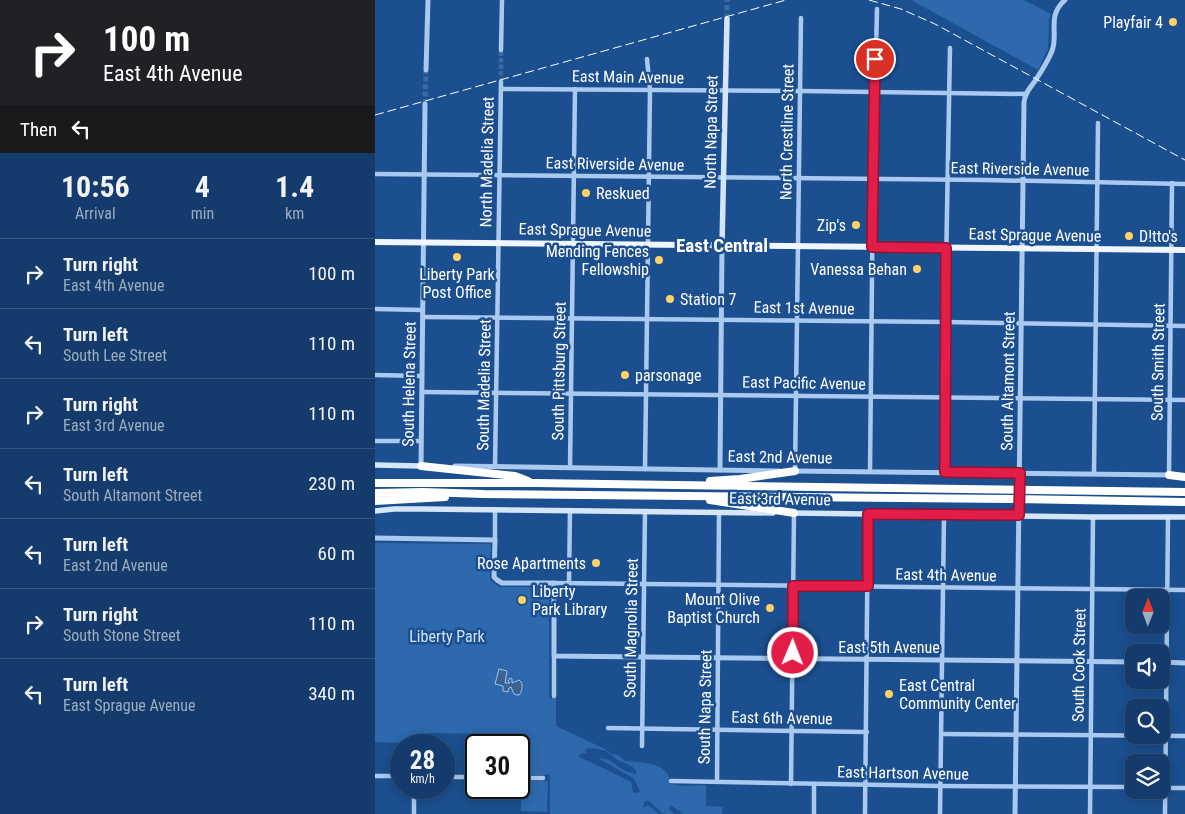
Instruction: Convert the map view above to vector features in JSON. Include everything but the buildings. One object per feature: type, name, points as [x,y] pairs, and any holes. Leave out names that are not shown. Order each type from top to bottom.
[{"type":"highway","points":[[421,466],[515,476],[535,483]]},
{"type":"highway","points":[[689,485],[795,471]]},
{"type":"highway","points":[[1169,475],[1185,476]]},
{"type":"highway","points":[[375,478],[410,478],[432,482]]},
{"type":"highway","points":[[375,483],[535,483],[1185,492]]},
{"type":"highway","points":[[375,493],[423,492],[1185,502]]},
{"type":"highway","points":[[375,501],[484,494]]},
{"type":"highway","points":[[683,496],[794,513]]},
{"type":"main road","name":"North Napa Street","points":[[722,245],[727,19]]},
{"type":"main road","name":"East Sprague Avenue","points":[[375,242],[1185,250]]},
{"type":"main road","name":"East 2nd Avenue","points":[[375,465],[421,466]]},
{"type":"main road","name":"East 3rd Avenue","points":[[375,511],[394,509],[495,509],[1185,517]]},
{"type":"street","points":[[426,70],[428,0]]},
{"type":"street","points":[[501,50],[502,0]]},
{"type":"street","points":[[1026,94],[1052,50],[1055,18],[1057,10],[1063,1]]},
{"type":"street","points":[[870,472],[874,92],[877,9]]},
{"type":"street","name":"North Crestline Street","points":[[795,471],[801,18]]},
{"type":"street","points":[[945,472],[945,322],[950,48]]},
{"type":"street","points":[[645,469],[650,90],[647,59]]},
{"type":"street","name":"North Madelia Street","points":[[498,243],[501,82]]},
{"type":"street","name":"East Main Avenue","points":[[501,89],[1026,94]]},
{"type":"street","name":"South Pittsburg Street","points":[[570,468],[575,89]]},
{"type":"street","name":"South Altamont Street","points":[[1015,814],[1024,102],[1026,94]]},
{"type":"street","name":"South Helena Street","points":[[421,466],[425,104]]},
{"type":"street","points":[[1094,474],[1098,123]]},
{"type":"street","name":"East Riverside Avenue","points":[[375,174],[1185,184]]},
{"type":"street","name":"South Smith Street","points":[[1169,475],[1172,183]]},
{"type":"street","name":"South Madelia Street","points":[[495,467],[498,243]]},
{"type":"street","points":[[720,470],[722,245]]},
{"type":"street","points":[[375,309],[423,310]]},
{"type":"street","name":"East 1st Avenue","points":[[423,317],[1185,326]]},
{"type":"street","points":[[375,375],[422,376]]},
{"type":"street","name":"East Pacific Avenue","points":[[422,392],[1185,400]]},
{"type":"street","points":[[375,441],[421,442]]},
{"type":"street","name":"East 2nd Avenue","points":[[421,466],[1169,475]]},
{"type":"street","points":[[375,538],[495,540],[495,509]]},
{"type":"street","points":[[569,583],[570,510]]},
{"type":"street","name":"South Magnolia Street","points":[[642,746],[645,511]]},
{"type":"street","name":"South Napa Street","points":[[717,782],[719,512]]},
{"type":"street","points":[[791,784],[794,513]]},
{"type":"street","points":[[865,814],[868,514]]},
{"type":"street","points":[[940,814],[944,514]]},
{"type":"street","name":"South Cook Street","points":[[1090,814],[1093,517]]},
{"type":"street","points":[[1167,589],[1168,517]]},
{"type":"street","name":"East 4th Avenue","points":[[495,540],[494,577],[502,583],[1125,589]]},
{"type":"street","points":[[554,583],[554,696]]},
{"type":"street","name":"East 4th Avenue","points":[[1170,590],[1185,590]]},
{"type":"street","name":"East 5th Avenue","points":[[554,656],[1125,662]]},
{"type":"street","points":[[1170,662],[1185,663]]},
{"type":"street","name":"East 6th Avenue","points":[[608,728],[867,732]]},
{"type":"street","points":[[941,734],[1125,735]]},
{"type":"street","points":[[1170,735],[1185,736]]},
{"type":"street","points":[[375,776],[390,776]]},
{"type":"street","points":[[530,778],[543,778]]},
{"type":"street","name":"East Hartson Avenue","points":[[671,781],[1125,788]]},
{"type":"street","points":[[814,784],[814,814]]},
{"type":"street","points":[[1170,788],[1185,788]]},
{"type":"street","points":[[414,799],[414,814]]},
{"type":"street","points":[[1164,799],[1165,814]]},
{"type":"green space","points":[[911,0],[1024,0],[1051,14],[1048,49],[1038,70]]},
{"type":"green space","name":"Liberty Park","points":[[375,543],[491,544],[490,580],[499,587],[549,587],[549,698],[556,698],[556,726],[605,749],[611,754],[618,755],[625,761],[647,763],[663,769],[667,773],[671,784],[684,786],[706,785],[706,806],[723,807],[722,814],[683,814],[671,805],[669,809],[674,814],[663,814],[649,801],[645,801],[643,808],[648,805],[659,814],[550,814],[550,774],[530,775],[530,734],[390,734],[390,742],[375,742]],"holes":[[[588,748],[606,751],[616,759],[633,767],[637,772],[635,774],[622,769],[612,762],[598,758],[633,778],[640,791],[638,793],[633,792],[631,782],[579,757],[580,754],[587,753],[585,750]]]},
{"type":"green space","points":[[530,781],[548,781],[547,812],[521,811],[521,799],[530,799]]},
{"type":"shaded area","points":[[499,669],[507,671],[505,683],[510,683],[508,681],[510,678],[512,683],[519,680],[521,682],[522,688],[519,695],[514,694],[511,687],[508,692],[503,691],[503,686],[495,684]]},
{"type":"tunnel","points":[[727,0],[727,19]]},
{"type":"tunnel","points":[[501,50],[501,82]]},
{"type":"tunnel","points":[[425,104],[426,70]]},
{"type":"railway","points":[[375,115],[786,0]]},
{"type":"railway","points":[[869,0],[901,9],[935,24],[1185,160]]},
{"type":"place","name":"Playfair 4","points":[[1173,22]]},
{"type":"place","name":"Reskued","points":[[586,193]]},
{"type":"place","name":"Zip's","points":[[856,225]]},
{"type":"place","name":"D!tto's","points":[[1129,236]]},
{"type":"place","name":"Liberty Park Post Office","points":[[457,257]]},
{"type":"place","name":"Mending Fences Fellowship","points":[[659,260]]},
{"type":"place","name":"Vanessa Behan","points":[[917,269]]},
{"type":"place","name":"Station 7","points":[[670,299]]},
{"type":"place","name":"parsonage","points":[[625,375]]},
{"type":"place","name":"Rose Apartments","points":[[596,563]]},
{"type":"place","name":"Liberty Park Library","points":[[522,600]]},
{"type":"place","name":"Mount Olive Baptist Church","points":[[770,608]]},
{"type":"place","name":"East Central Community Center","points":[[889,694]]},
{"type":"district","name":"East Central","points":[[722,245]]},
{"type":"route","points":[[793,653],[793,586],[868,586],[868,514],[1019,515],[1020,473],[945,472],[946,248],[872,247],[875,59]]}]
